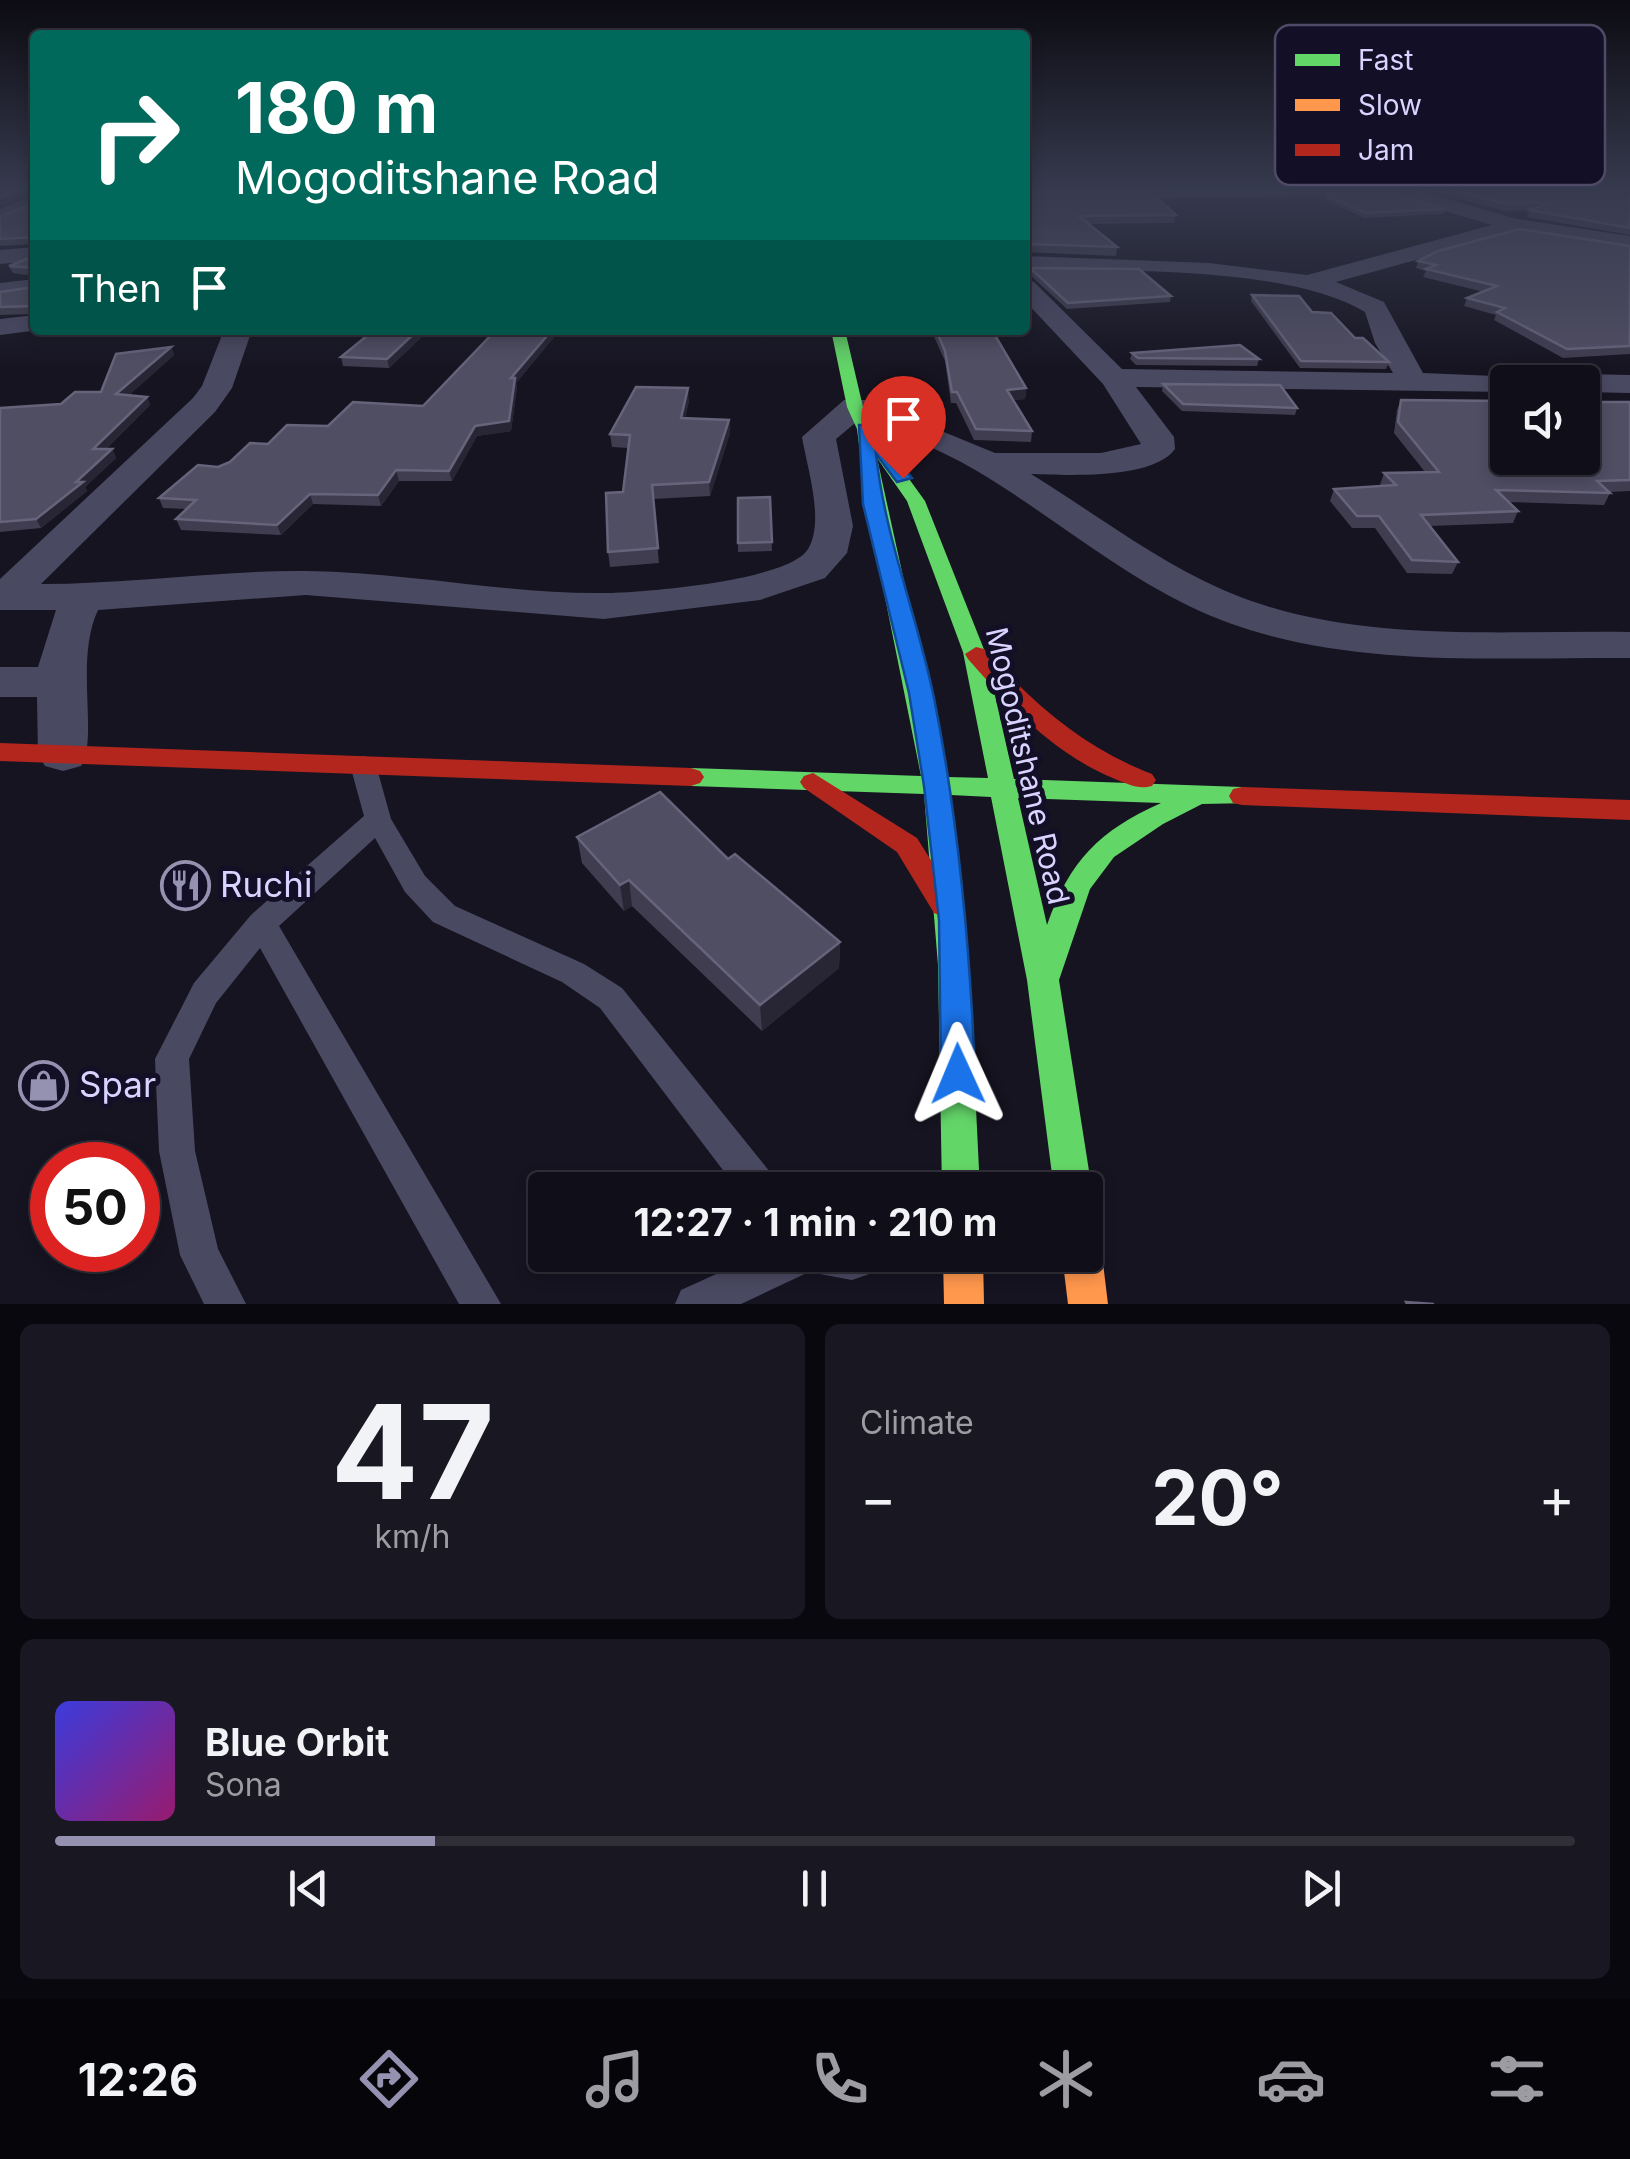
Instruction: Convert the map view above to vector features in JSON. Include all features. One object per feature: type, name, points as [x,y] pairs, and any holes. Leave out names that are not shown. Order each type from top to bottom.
[{"type":"main road","points":[[839,335],[860,418],[872,504],[921,693],[937,786],[954,920],[961,1172]]},
{"type":"main road","name":"Mogoditshane Road","points":[[860,418],[916,502],[974,652],[1044,980],[1071,1172]]},
{"type":"main road","points":[[974,652],[1058,743],[1104,768],[1198,797]]},
{"type":"main road","points":[[906,728],[921,693]]},
{"type":"main road","points":[[0,752],[1630,810]]},
{"type":"main road","points":[[808,779],[859,758]]},
{"type":"main road","points":[[808,779],[907,845],[954,920]]},
{"type":"main road","points":[[1044,980],[1077,888],[1100,850],[1133,826],[1198,797]]},
{"type":"main road","points":[[963,1272],[964,1304]]},
{"type":"main road","points":[[1084,1272],[1088,1304]]},
{"type":"street","points":[[1312,281],[1429,249]]},
{"type":"street","points":[[0,257],[30,254]]},
{"type":"street","points":[[1030,263],[1106,264],[1312,281],[1349,291],[1376,308],[1387,340],[1414,382]]},
{"type":"street","points":[[0,290],[30,287]]},
{"type":"street","points":[[988,463],[1124,461],[1148,456],[1158,449],[1157,438],[1114,378],[1030,292]]},
{"type":"street","points":[[0,327],[30,324]]},
{"type":"street","points":[[2,597],[204,405],[217,388],[236,335]]},
{"type":"street","points":[[1114,378],[1490,383]]},
{"type":"street","points":[[1600,384],[1630,384]]},
{"type":"street","points":[[2,597],[83,598],[306,583],[604,606],[760,588],[811,568],[827,553],[834,526],[818,437],[860,418],[988,463],[1150,568],[1212,601],[1282,622],[1370,638],[1630,645]]},
{"type":"street","points":[[63,754],[63,638],[83,598]]},
{"type":"street","points":[[0,682],[60,682]]},
{"type":"lane","points":[[363,764],[378,820],[415,884],[444,914],[574,973],[612,998],[747,1172]]},
{"type":"lane","points":[[226,1304],[200,1255],[178,1151],[172,1060],[205,994],[262,924],[378,820]]},
{"type":"lane","points":[[262,924],[481,1304]]},
{"type":"lane","points":[[695,1304],[766,1272]]},
{"type":"building","points":[[1630,249],[1630,346],[1567,349],[1497,312],[1505,308],[1467,298],[1497,286],[1426,269],[1436,265],[1418,261],[1438,251]]},
{"type":"building","points":[[30,258],[30,268],[9,266]]},
{"type":"building","points":[[1030,268],[1139,269],[1171,296],[1068,303]]},
{"type":"building","points":[[30,288],[30,306],[0,307],[0,292]]},
{"type":"building","points":[[1252,295],[1299,296],[1312,312],[1331,313],[1355,338],[1363,338],[1389,362],[1301,361]]},
{"type":"building","points":[[368,335],[413,335],[387,359],[341,357]]},
{"type":"building","points":[[491,335],[548,335],[511,378],[515,378],[509,421],[475,426],[449,471],[396,470],[378,495],[310,494],[277,525],[176,519],[196,500],[159,498],[198,465],[218,467],[230,462],[250,443],[268,444],[287,425],[328,426],[353,402],[423,406]]},
{"type":"building","points":[[938,335],[995,335],[1026,388],[1007,390],[1032,431],[976,429],[957,392],[952,392]]},
{"type":"building","points":[[1240,345],[1259,359],[1138,358],[1132,353]]},
{"type":"building","points":[[171,347],[116,394],[147,397],[93,449],[112,449],[76,482],[83,482],[36,519],[0,522],[0,408],[61,404],[75,392],[101,392],[116,354]]},
{"type":"building","points":[[1163,384],[1280,385],[1297,408],[1183,404]]},
{"type":"building","points":[[636,387],[688,388],[681,418],[729,420],[709,482],[652,485],[658,548],[608,552],[606,493],[623,492],[630,435],[610,434]]},
{"type":"building","points":[[1401,400],[1490,401],[1490,475],[1600,475],[1600,402],[1630,402],[1630,480],[1597,481],[1610,493],[1496,490],[1518,511],[1421,515],[1458,562],[1412,560],[1379,516],[1357,516],[1334,489],[1396,485],[1384,473],[1439,472],[1398,422]]},
{"type":"building","points":[[770,497],[772,542],[738,543],[738,498]]},
{"type":"building","points":[[660,792],[728,859],[735,854],[840,942],[760,1005],[629,880],[620,885],[577,837]]},
{"type":"traffic: fast","points":[[839,335],[855,407],[865,429],[916,501],[974,652],[1043,980],[1070,1172]]},
{"type":"traffic: fast","points":[[865,429],[876,508],[921,703],[938,798],[953,965],[961,1172]]},
{"type":"traffic: fast","points":[[691,777],[1242,796]]},
{"type":"traffic: fast","points":[[1043,980],[1066,912],[1089,867],[1126,833],[1191,800]]},
{"type":"traffic: slow","points":[[963,1272],[964,1304]]},
{"type":"traffic: slow","points":[[1084,1272],[1088,1304]]},
{"type":"traffic: jam","points":[[976,654],[1050,729],[1092,757],[1143,780]]},
{"type":"traffic: jam","points":[[0,752],[691,777]]},
{"type":"traffic: jam","points":[[813,782],[907,845],[944,905]]},
{"type":"traffic: jam","points":[[1242,796],[1630,810]]},
{"type":"place","name":"Ruchi","points":[[185,885]]},
{"type":"place","name":"Spar","points":[[44,1085]]},
{"type":"route","points":[[903,478],[865,428],[872,504],[921,693],[937,786],[954,920],[958,1074]]}]
